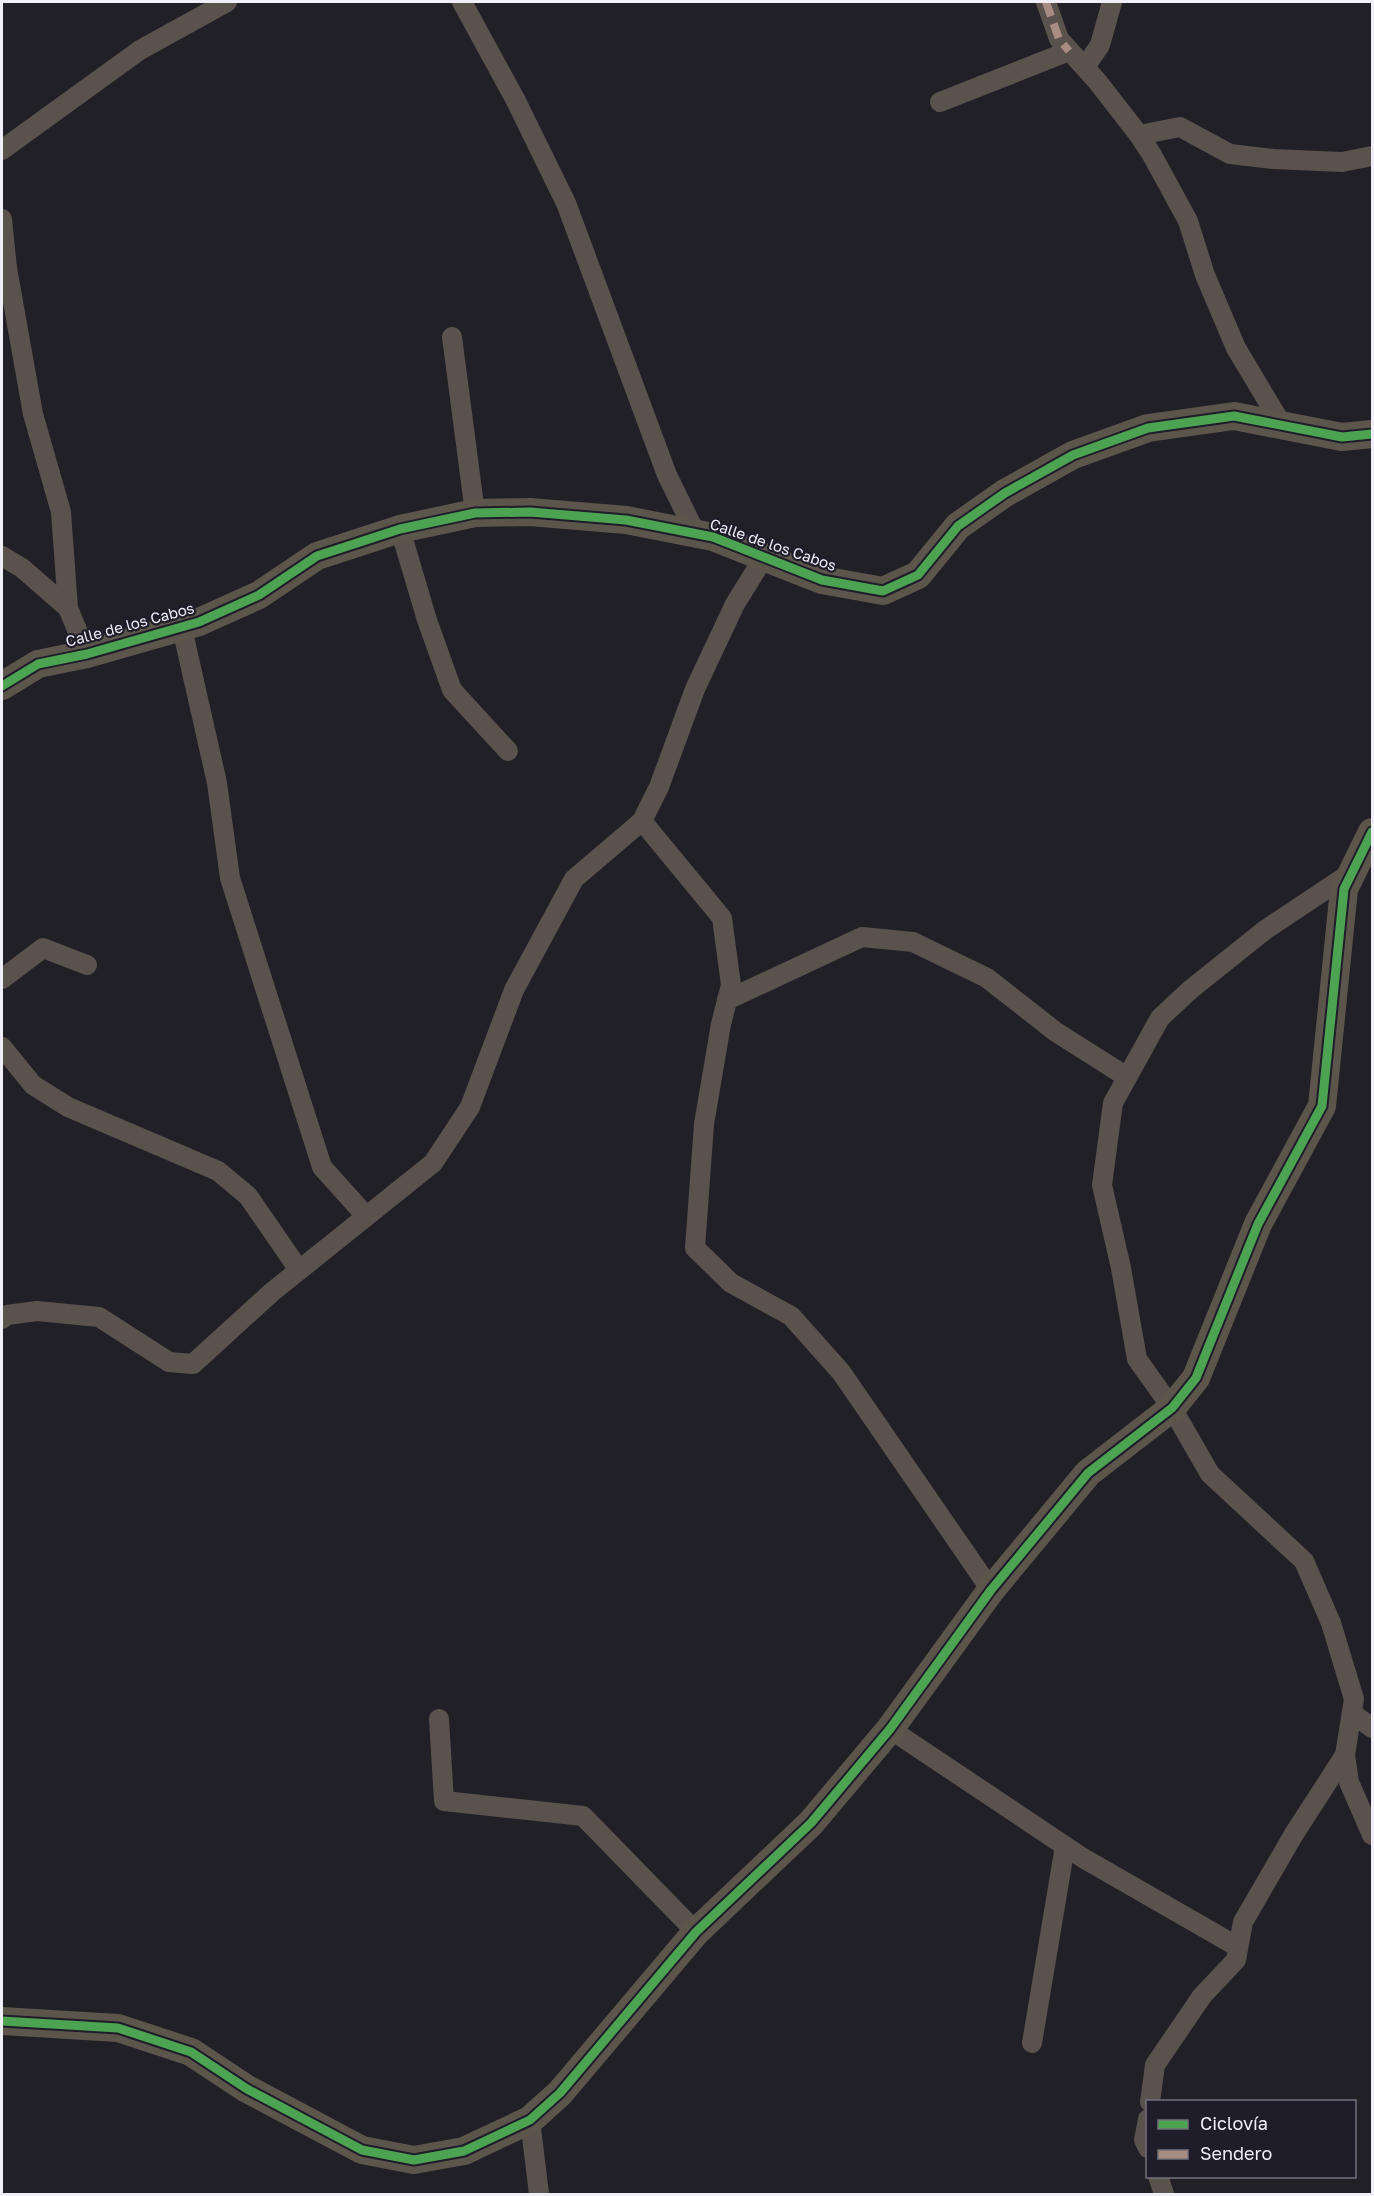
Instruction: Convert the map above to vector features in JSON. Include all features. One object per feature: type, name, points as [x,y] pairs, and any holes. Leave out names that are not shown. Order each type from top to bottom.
[{"type":"street","points":[[2,150],[140,50],[227,2]]},
{"type":"street","points":[[462,2],[515,99],[566,203],[667,475],[696,534]]},
{"type":"street","points":[[1046,2],[1059,39],[1085,67],[1139,135],[1188,221],[1205,275],[1236,348],[1282,425]]},
{"type":"street","points":[[1085,67],[1100,45],[1112,2]]},
{"type":"street","points":[[940,102],[1069,51]]},
{"type":"street","points":[[1139,135],[1180,127],[1230,154],[1273,159],[1342,162],[1372,156]]},
{"type":"street","points":[[2,219],[7,268],[33,414],[61,512],[68,608],[87,654]]},
{"type":"street","points":[[452,337],[475,513]]},
{"type":"street","name":"Calle de los Cabos","points":[[2,686],[38,664],[87,654],[199,622],[259,595],[317,556],[399,529],[475,513],[530,512],[626,520],[713,537],[763,559],[822,580],[883,591],[918,575],[958,526],[1005,493],[1073,455],[1148,428],[1234,416],[1342,437],[1372,434]]},
{"type":"street","points":[[399,529],[427,620],[452,690],[508,752]]},
{"type":"street","points":[[2,556],[22,568],[68,608]]},
{"type":"street","points":[[2,1319],[7,1316],[37,1311],[99,1317],[169,1362],[194,1364],[299,1270],[433,1163],[470,1107],[514,990],[574,879],[642,821],[659,787],[695,689],[735,604],[763,559]]},
{"type":"street","points":[[182,628],[217,783],[230,878],[322,1167],[366,1216]]},
{"type":"street","points":[[642,821],[722,918],[731,985],[721,1024],[704,1124],[695,1248],[731,1282],[791,1316],[841,1372],[991,1590]]},
{"type":"street","points":[[2,2021],[118,2028],[191,2052],[247,2089],[362,2150],[414,2160],[464,2151],[530,2120],[560,2093],[696,1932],[811,1823],[890,1730],[991,1590],[1088,1473],[1172,1408],[1196,1378],[1258,1224],[1322,1106],[1344,890],[1372,832]]},
{"type":"street","points":[[1354,871],[1265,930],[1190,990],[1160,1018],[1113,1103],[1102,1185],[1121,1269],[1137,1359],[1172,1408],[1210,1474],[1304,1561],[1331,1623],[1354,1699],[1345,1755],[1349,1782],[1372,1835]]},
{"type":"street","points":[[727,1000],[862,936],[913,942],[987,978],[1056,1032],[1127,1077]]},
{"type":"street","points":[[2,980],[43,948],[87,965]]},
{"type":"street","points":[[2,1047],[33,1085],[68,1107],[218,1171],[248,1196],[299,1270]]},
{"type":"street","points":[[1352,1713],[1372,1728]]},
{"type":"street","points":[[439,1719],[444,1801],[583,1816],[696,1932]]},
{"type":"street","points":[[890,1730],[1065,1846],[1238,1947]]},
{"type":"street","points":[[1150,2100],[1155,2065],[1202,1996],[1236,1960],[1243,1922],[1294,1834],[1345,1755]]},
{"type":"street","points":[[1032,2043],[1065,1846]]},
{"type":"street","points":[[530,2120],[539,2194]]},
{"type":"street","points":[[1146,2130],[1144,2140],[1146,2144]]},
{"type":"street","points":[[1159,2178],[1164,2194]]},
{"type":"marked path","points":[[1046,2],[1059,39],[1069,51]]},
{"type":"cycle path","points":[[2,686],[38,664],[87,654],[199,622],[259,595],[317,556],[400,529],[475,513],[530,512],[626,520],[713,537],[822,580],[883,591],[918,575],[958,526],[1005,493],[1073,455],[1148,428],[1234,416],[1342,437],[1372,434]]},
{"type":"cycle path","points":[[2,2021],[118,2028],[191,2052],[247,2089],[362,2150],[414,2160],[464,2151],[530,2120],[560,2093],[696,1932],[811,1823],[890,1729],[991,1590],[1088,1473],[1172,1408],[1196,1378],[1258,1224],[1322,1106],[1344,889],[1372,832]]}]
